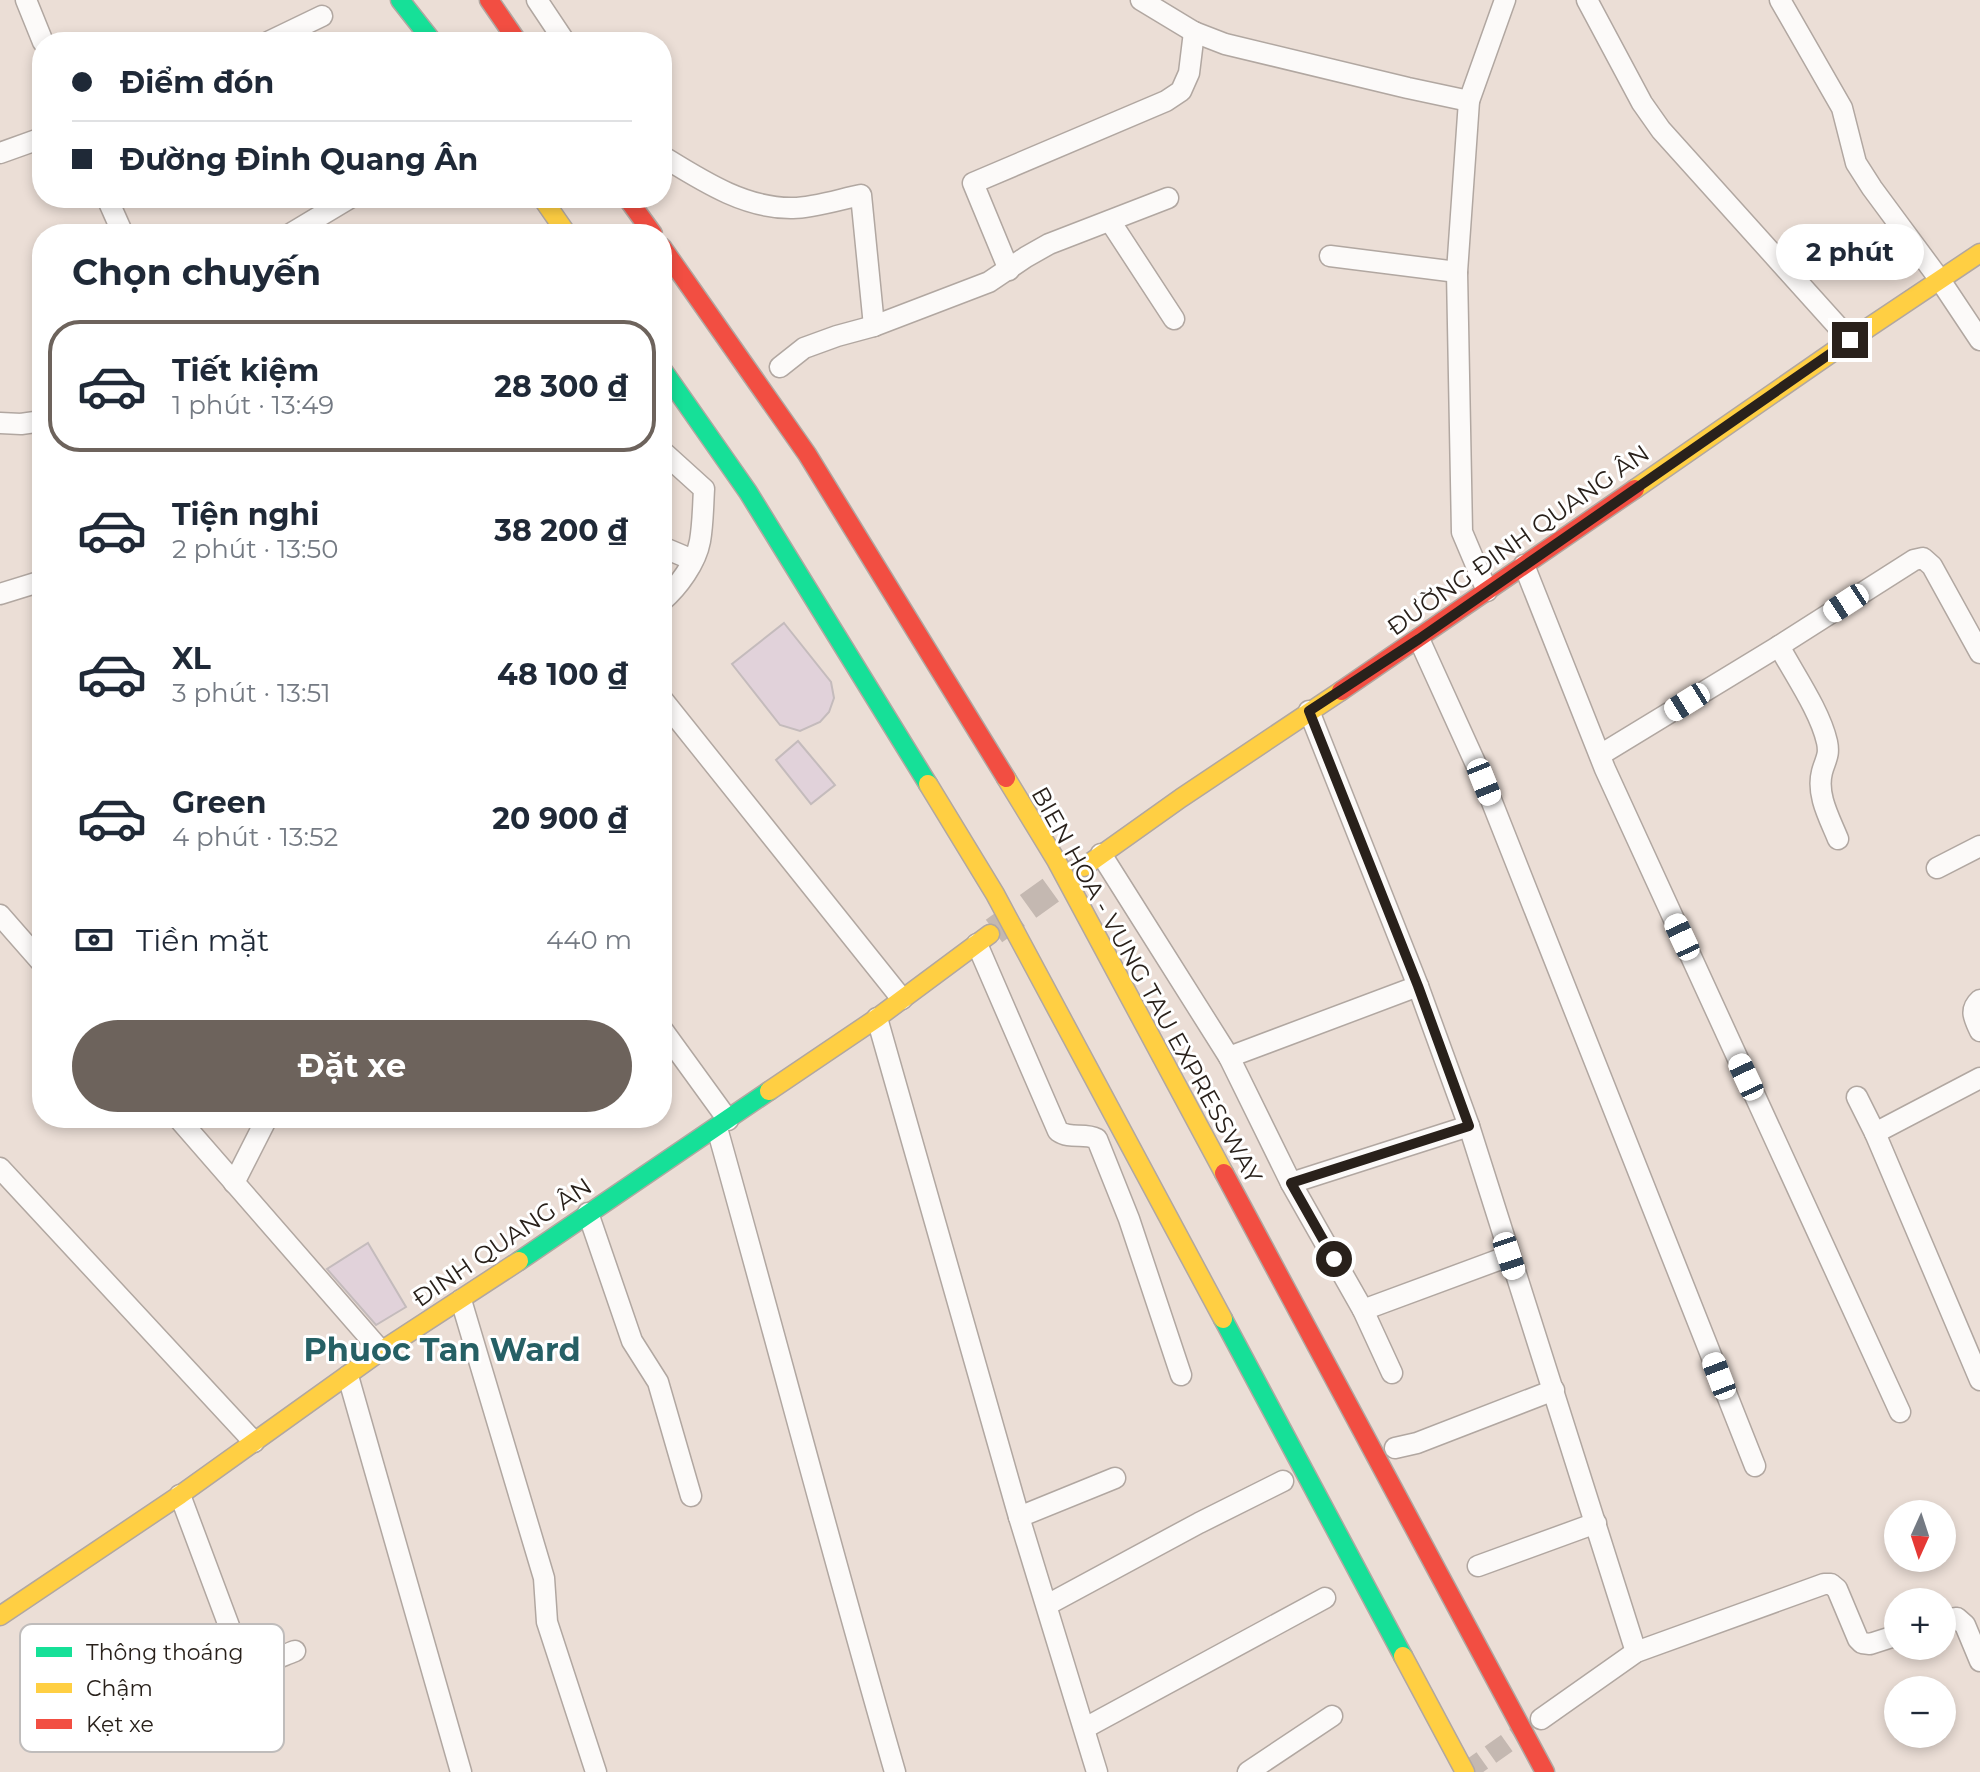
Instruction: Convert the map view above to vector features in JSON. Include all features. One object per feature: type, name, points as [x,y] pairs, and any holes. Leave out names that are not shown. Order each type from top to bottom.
[{"type":"main road","points":[[400,0],[425,32]]},
{"type":"main road","points":[[489,0],[511,32]]},
{"type":"main road","name":"ĐƯỜNG ĐINH QUANG ÂN","points":[[1084,867],[1980,253]]},
{"type":"main road","name":"BIEN HOA - VUNG TAU EXPRESSWAY","points":[[672,261],[807,454],[1056,860],[1545,1772]]},
{"type":"main road","points":[[672,383],[748,492],[995,894],[1465,1772]]},
{"type":"main road","name":"ĐINH QUANG ÂN","points":[[0,1616],[180,1495],[381,1351],[877,1018],[983,939]]},
{"type":"street","points":[[26,0],[39,32]]},
{"type":"street","points":[[537,0],[558,32]]},
{"type":"street","points":[[1141,0],[1194,32],[1225,44],[1469,101]]},
{"type":"street","points":[[1487,591],[1462,532],[1457,272],[1469,101],[1505,0]]},
{"type":"street","points":[[1587,0],[1642,103],[1661,130],[1850,340]]},
{"type":"street","points":[[1780,0],[1842,108],[1856,163],[1980,340]]},
{"type":"street","points":[[289,32],[322,16]]},
{"type":"street","points":[[1009,270],[973,183],[1166,101],[1181,91],[1189,73],[1194,32]]},
{"type":"street","points":[[0,153],[32,142]]},
{"type":"street","points":[[672,162],[727,193],[755,204],[794,208],[861,195],[874,326]]},
{"type":"street","points":[[780,367],[804,348],[874,326],[989,282],[1049,244],[1168,198]]},
{"type":"street","points":[[307,224],[333,208]]},
{"type":"street","points":[[1110,221],[1174,319]]},
{"type":"street","points":[[1330,256],[1457,272]]},
{"type":"street","points":[[0,423],[32,422]]},
{"type":"street","points":[[672,460],[704,489],[700,543],[693,560],[672,592]]},
{"type":"street","points":[[672,551],[693,560]]},
{"type":"street","points":[[1600,755],[1914,560],[1923,558],[1932,566],[1980,653]]},
{"type":"street","points":[[1524,565],[1600,755],[1900,1412]]},
{"type":"street","points":[[0,594],[32,584]]},
{"type":"street","points":[[1419,639],[1484,782],[1755,1466]]},
{"type":"street","points":[[1779,646],[1818,718],[1827,743],[1828,758],[1821,785],[1823,801],[1838,839]]},
{"type":"street","points":[[1309,711],[1418,986],[1469,1126],[1636,1652]]},
{"type":"street","points":[[672,712],[902,999]]},
{"type":"street","points":[[1937,868],[1980,846]]},
{"type":"street","points":[[1101,854],[1229,1057],[1291,1183],[1363,1310],[1392,1373]]},
{"type":"street","points":[[0,915],[32,952]]},
{"type":"street","points":[[983,939],[1058,1131],[1066,1136],[1082,1135],[1097,1139],[1129,1219],[1181,1375]]},
{"type":"street","points":[[1229,1057],[1418,986]]},
{"type":"street","points":[[1980,1000],[1972,1013],[1980,1031]]},
{"type":"street","points":[[877,1018],[1019,1517],[1097,1772]]},
{"type":"street","points":[[672,1045],[723,1124],[843,1594],[895,1772]]},
{"type":"street","points":[[1875,1133],[1980,1078]]},
{"type":"street","points":[[1857,1097],[1980,1380]]},
{"type":"street","points":[[1291,1183],[1469,1126]]},
{"type":"street","points":[[187,1128],[381,1351]]},
{"type":"street","points":[[234,1183],[262,1128]]},
{"type":"street","points":[[0,1168],[254,1442]]},
{"type":"street","points":[[588,1213],[632,1341],[658,1382],[691,1496]]},
{"type":"street","points":[[1363,1310],[1509,1256]]},
{"type":"street","points":[[461,1300],[544,1578],[547,1622],[596,1772]]},
{"type":"street","points":[[348,1376],[461,1772]]},
{"type":"street","points":[[1395,1448],[1417,1443],[1554,1390]]},
{"type":"street","points":[[1019,1517],[1115,1478]]},
{"type":"street","points":[[1047,1605],[1283,1481]]},
{"type":"street","points":[[180,1495],[228,1624]]},
{"type":"street","points":[[1478,1566],[1596,1523]]},
{"type":"street","points":[[1541,1719],[1636,1652],[1824,1584],[1831,1584],[1837,1589],[1862,1643],[1884,1640]]},
{"type":"street","points":[[1085,1728],[1325,1598]]},
{"type":"street","points":[[1956,1618],[1965,1625],[1980,1661]]},
{"type":"street","points":[[284,1655],[295,1651]]},
{"type":"street","points":[[1248,1772],[1332,1716]]},
{"type":"building","points":[[784,623],[831,682],[834,698],[829,712],[820,722],[800,731],[780,725],[732,664]]},
{"type":"building","points":[[798,741],[835,785],[811,804],[776,760]]},
{"type":"building","points":[[368,1243],[406,1307],[376,1325],[327,1269]]},
{"type":"tunnel","points":[[994,931],[1080,869]]},
{"type":"tunnel","points":[[1466,1772],[1528,1728]]},
{"type":"traffic: fast","points":[[400,0],[425,32]]},
{"type":"traffic: fast","points":[[672,383],[748,492],[928,784]]},
{"type":"traffic: fast","points":[[519,1261],[769,1091]]},
{"type":"traffic: fast","points":[[1223,1319],[1403,1656]]},
{"type":"traffic: slow","points":[[549,208],[560,224]]},
{"type":"traffic: slow","points":[[1635,489],[1980,253]]},
{"type":"traffic: slow","points":[[1084,867],[1341,691]]},
{"type":"traffic: slow","points":[[1006,778],[1056,860],[1224,1173]]},
{"type":"traffic: slow","points":[[928,784],[995,894],[1223,1319]]},
{"type":"traffic: slow","points":[[769,1091],[877,1018],[990,934]]},
{"type":"traffic: slow","points":[[0,1616],[180,1495],[381,1351],[519,1261]]},
{"type":"traffic: slow","points":[[1403,1656],[1465,1772]]},
{"type":"traffic: jam","points":[[489,0],[511,32]]},
{"type":"traffic: jam","points":[[634,208],[646,224]]},
{"type":"traffic: jam","points":[[672,261],[807,454],[1006,778]]},
{"type":"traffic: jam","points":[[1341,691],[1635,489]]},
{"type":"traffic: jam","points":[[1224,1173],[1545,1772]]},
{"type":"district","name":"Phuoc Tan Ward","points":[[442,1349]]},
{"type":"route","points":[[1334,1259],[1291,1183],[1469,1126],[1418,986],[1309,711],[1419,639],[1850,340]]}]
